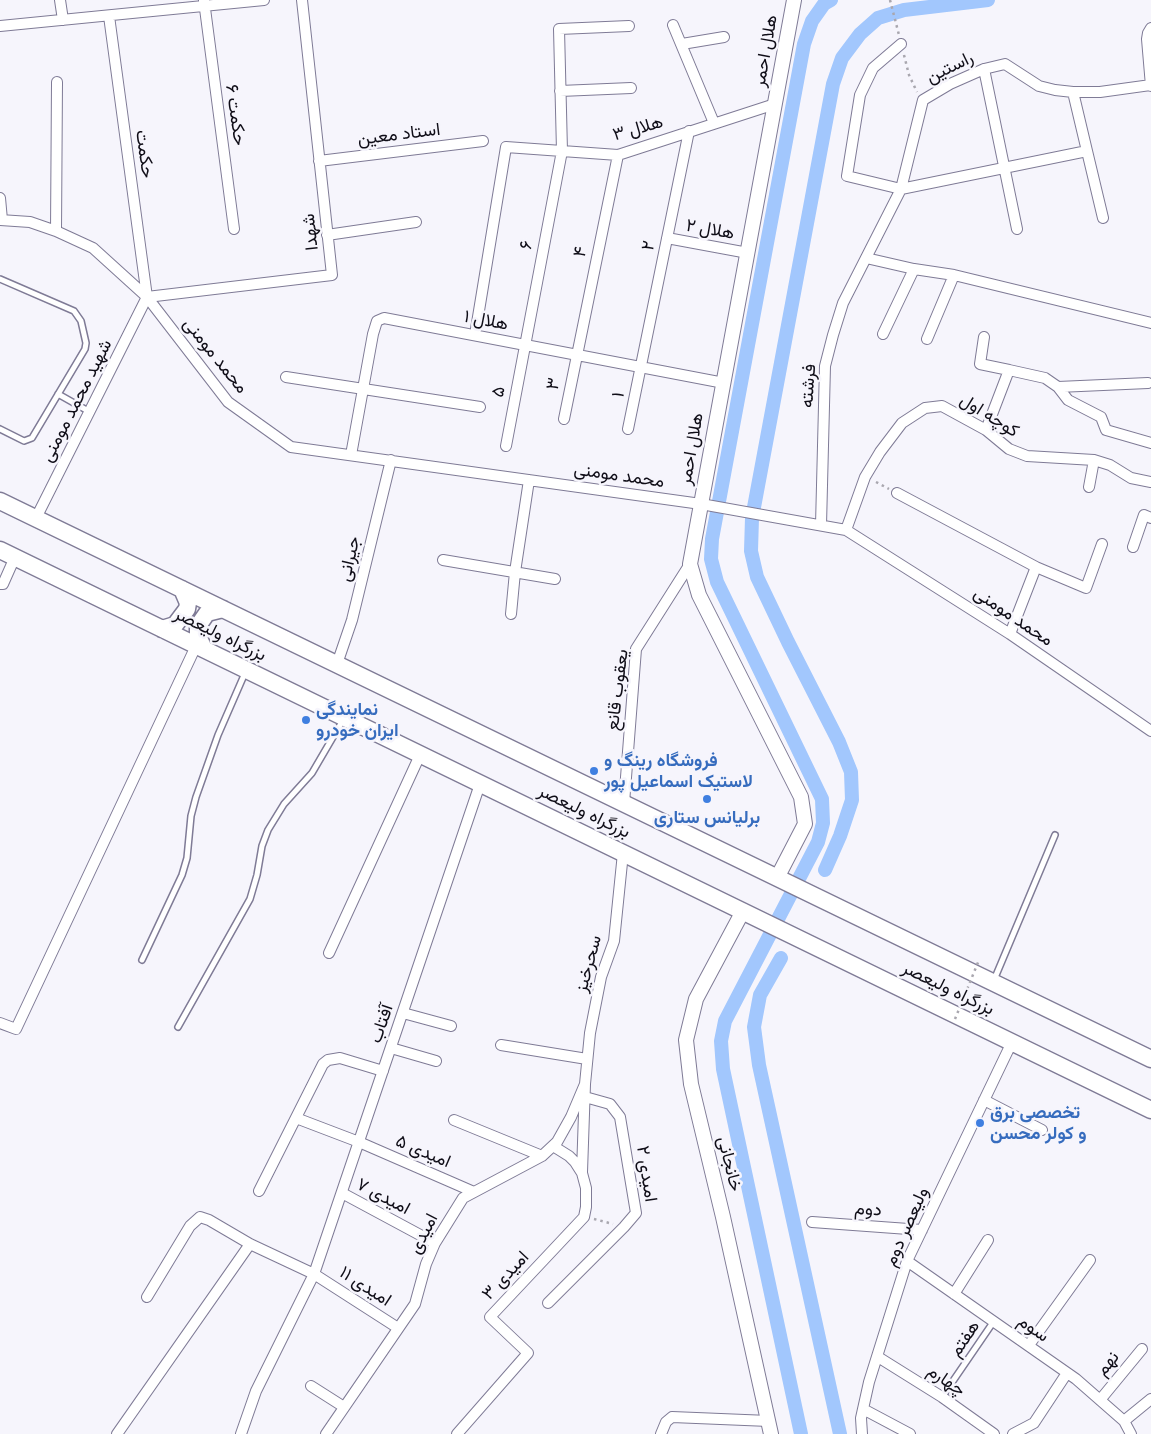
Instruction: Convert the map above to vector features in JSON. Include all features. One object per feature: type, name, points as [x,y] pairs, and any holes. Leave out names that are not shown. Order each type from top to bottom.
[{"type":"highway","name":"بزرگراه ولیعصر","points":[[0,501],[1151,1059]]},
{"type":"highway","name":"بزرگراه ولیعصر","points":[[7,554],[1151,1110]]},
{"type":"highway","points":[[162,629],[175,625],[186,609],[188,603],[182,589]]},
{"type":"highway","points":[[200,647],[198,626],[207,613],[223,609]]},
{"type":"main road","name":"هلال احمر","points":[[777,878],[805,824],[801,797],[698,595],[690,564],[706,504],[724,383],[794,0]]},
{"type":"main road","name":"خانجانی","points":[[743,911],[696,999],[686,1040],[691,1084],[723,1216],[770,1428]]},
{"type":"street","points":[[60,0],[63,20]]},
{"type":"street","points":[[0,26],[108,16],[204,3],[264,0]]},
{"type":"street","name":"شهدا","points":[[147,297],[332,275],[302,0]]},
{"type":"street","name":"حکمت ۶","points":[[204,3],[234,229]]},
{"type":"street","name":"حکمت","points":[[108,16],[147,297]]},
{"type":"street","points":[[673,25],[714,123]]},
{"type":"street","name":"۶","points":[[525,345],[562,151],[559,29],[629,26]]},
{"type":"street","points":[[1151,28],[1147,39],[1151,85]]},
{"type":"street","points":[[682,44],[724,37]]},
{"type":"street","points":[[901,44],[874,68],[860,94],[847,176],[901,189],[1087,151]]},
{"type":"street","name":"راستین","points":[[866,258],[901,189],[923,100],[950,84],[984,69],[1005,64],[1039,86],[1073,92],[1100,92],[1151,85]]},
{"type":"street","points":[[984,69],[1017,229]]},
{"type":"street","points":[[56,231],[57,82]]},
{"type":"street","points":[[560,91],[631,88]]},
{"type":"street","points":[[1073,92],[1103,218]]},
{"type":"street","name":"هلال ۳","points":[[475,336],[506,147],[618,155],[689,130],[775,104]]},
{"type":"street","name":"۲","points":[[641,367],[689,130]]},
{"type":"street","name":"استاد معین","points":[[319,161],[483,141]]},
{"type":"street","name":"۴","points":[[577,355],[618,155]]},
{"type":"street","points":[[0,198],[1,220]]},
{"type":"street","name":"محمد مومنی","points":[[1,220],[30,222],[94,248],[147,297],[228,402],[291,446],[706,504],[846,530],[1010,634],[1151,731]]},
{"type":"street","points":[[327,235],[416,222]]},
{"type":"street","name":"هلال ۲","points":[[667,238],[748,253]]},
{"type":"street","points":[[866,258],[954,276],[1151,323]]},
{"type":"street","name":"فرشته","points":[[821,525],[825,366],[843,303],[866,258]]},
{"type":"street","points":[[883,334],[914,269]]},
{"type":"street","points":[[927,339],[954,276]]},
{"type":"street","name":"شهید محمد مومنی","points":[[36,518],[147,297]]},
{"type":"street","name":"هلال ۱","points":[[351,455],[377,322],[384,318],[724,383]]},
{"type":"street","points":[[984,337],[980,364],[1045,378],[1058,387],[1068,400],[1101,417],[1106,430],[1151,443]]},
{"type":"street","name":"۵","points":[[506,446],[525,345]]},
{"type":"street","name":"۳","points":[[564,419],[577,355]]},
{"type":"street","name":"۱","points":[[628,429],[641,367]]},
{"type":"street","points":[[986,430],[1009,370]]},
{"type":"street","points":[[286,377],[480,407]]},
{"type":"street","points":[[1058,387],[1148,383]]},
{"type":"street","name":"کوچه اول","points":[[846,530],[865,477],[880,452],[902,423],[925,408],[942,406],[986,430],[1008,449],[1027,456],[1094,460],[1110,466],[1131,478],[1151,482]]},
{"type":"street","name":"جیرانی","points":[[337,664],[352,620],[390,460]]},
{"type":"street","points":[[1089,487],[1094,460]]},
{"type":"street","points":[[511,614],[515,572],[529,480]]},
{"type":"street","points":[[897,493],[1036,567],[1086,588],[1102,544]]},
{"type":"street","points":[[1133,546],[1144,515],[1151,518]]},
{"type":"street","points":[[0,584],[3,584],[7,554]]},
{"type":"street","points":[[443,560],[555,578]]},
{"type":"street","name":"یعقوب قانع","points":[[624,803],[636,649],[690,564]]},
{"type":"street","points":[[1010,634],[1036,567]]},
{"type":"street","points":[[0,1023],[16,1030],[200,647]]},
{"type":"street","points":[[329,953],[420,754]]},
{"type":"street","name":"آفتاب","points":[[241,1434],[256,1391],[314,1274],[480,784]]},
{"type":"street","name":"سحرخیز","points":[[585,1084],[590,1033],[601,977],[614,941],[623,853]]},
{"type":"street","points":[[402,1013],[452,1026]]},
{"type":"street","name":"ولیعصر دوم","points":[[862,1434],[861,1418],[869,1382],[907,1260],[1012,1042]]},
{"type":"street","points":[[501,1045],[587,1059]]},
{"type":"street","points":[[391,1048],[436,1061]]},
{"type":"street","points":[[259,1191],[323,1064],[328,1060],[340,1058],[383,1071]]},
{"type":"street","points":[[582,1174],[585,1084]]},
{"type":"street","name":"امیدی","points":[[326,1434],[415,1304],[426,1264],[436,1243],[463,1198],[542,1156],[553,1146],[571,1117],[585,1084]]},
{"type":"street","name":"امیدی ۲","points":[[548,1303],[636,1213],[620,1117],[610,1104],[585,1097]]},
{"type":"street","points":[[984,1100],[1042,1130]]},
{"type":"street","name":"امیدی ۵","points":[[296,1118],[359,1142],[474,1192]]},
{"type":"street","points":[[454,1120],[542,1156]]},
{"type":"street","points":[[553,1146],[576,1162],[582,1174],[586,1188],[584,1217]]},
{"type":"street","name":"امیدی ۷","points":[[342,1193],[436,1243]]},
{"type":"street","name":"امیدی ۱۱","points":[[147,1296],[190,1226],[200,1217],[209,1220],[250,1244],[314,1274],[398,1328]]},
{"type":"street","name":"امیدی ۳","points":[[457,1434],[528,1352],[490,1317],[584,1217]]},
{"type":"street","name":"دوم","points":[[812,1222],[922,1230]]},
{"type":"street","points":[[954,1294],[988,1240]]},
{"type":"street","points":[[117,1434],[250,1244]]},
{"type":"street","name":"سوم","points":[[907,1260],[1067,1373],[1124,1421],[1131,1434]]},
{"type":"street","points":[[1029,1345],[1090,1260]]},
{"type":"street","name":"نهم","points":[[1100,1400],[1142,1349]]},
{"type":"street","name":"چهارم","points":[[878,1357],[942,1397],[994,1434]]},
{"type":"street","points":[[1013,1434],[1034,1423],[1067,1373]]},
{"type":"street","points":[[311,1386],[344,1408]]},
{"type":"street","points":[[1124,1421],[1151,1399]]},
{"type":"street","points":[[863,1409],[910,1434]]},
{"type":"street","points":[[661,1434],[666,1422],[672,1418],[770,1428]]},
{"type":"lane","points":[[0,279],[74,311],[81,321],[86,344],[85,350],[32,438],[24,441],[0,429]]},
{"type":"lane","points":[[58,394],[90,412]]},
{"type":"lane","points":[[142,960],[182,875],[188,858],[191,816],[196,797],[218,736],[246,670]]},
{"type":"lane","points":[[178,1026],[250,900],[262,846],[268,830],[284,804],[312,774],[344,717]]},
{"type":"lane","points":[[993,982],[1055,835]]},
{"type":"lane","name":"هفتم","points":[[942,1397],[994,1321]]},
{"type":"path","points":[[890,0],[909,75],[923,100]]},
{"type":"path","points":[[865,477],[897,493]]},
{"type":"path","points":[[955,1020],[979,960]]},
{"type":"path","points":[[584,1217],[624,1227]]},
{"type":"waterway","points":[[801,1434],[723,1069],[721,1041],[725,1021],[818,842],[823,823],[822,799],[717,582],[711,559],[712,539],[804,44],[812,21],[824,4],[831,0]]},
{"type":"waterway","points":[[825,870],[840,836],[852,800],[851,772],[839,742],[757,577],[751,551],[752,518],[833,84],[842,58],[860,34],[878,18],[904,10],[988,0]]},
{"type":"waterway","points":[[781,958],[760,995],[754,1027],[759,1065],[840,1434]]},
{"type":"place","name":"نمایندگی ایران خودرو","points":[[306,720]]},
{"type":"place","name":"فروشگاه رینگ و لاستیک اسماعیل پور","points":[[594,771]]},
{"type":"place","name":"برلیانس ستاری","points":[[707,799]]},
{"type":"place","name":"تخصصی برق و کولر محسن","points":[[980,1123]]}]
